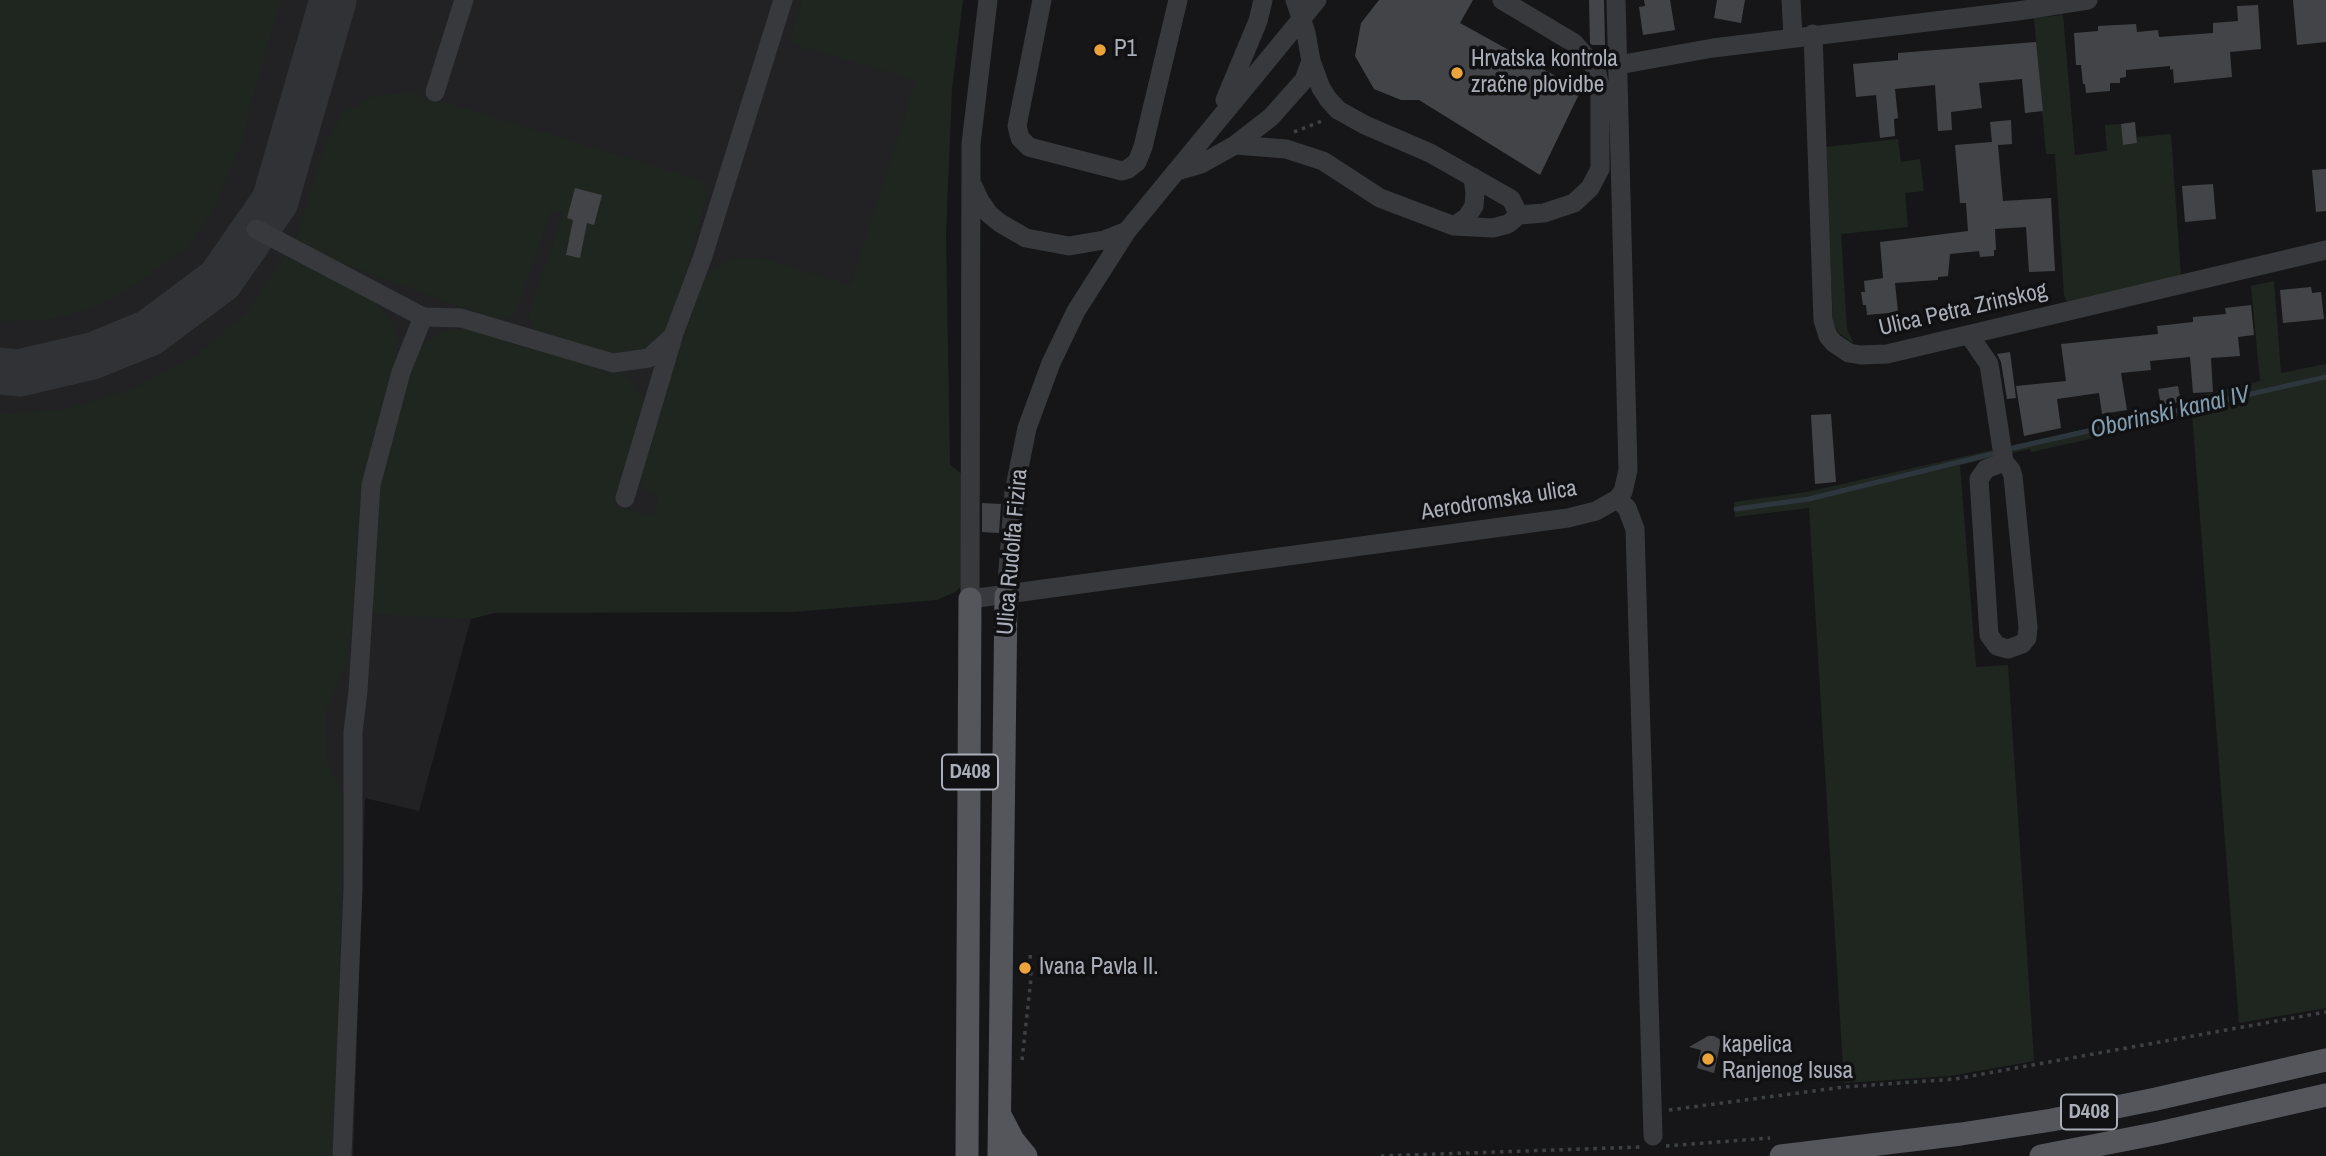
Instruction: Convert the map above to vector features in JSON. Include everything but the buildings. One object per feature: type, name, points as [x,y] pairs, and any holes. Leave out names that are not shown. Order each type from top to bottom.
[{"type":"main road","name":"Ulica Rudolfa Fizira","points":[[999,1156],[1006,596]]},
{"type":"main road","name":"Ulica Rudolfa Fizira","points":[[967,1156],[970,599]]},
{"type":"main road","name":"D408","points":[[1777,1147],[1961,1134],[2052,1120],[2326,1060]]},
{"type":"main road","name":"D408","points":[[2041,1156],[2183,1128],[2326,1095]]},
{"type":"main road","points":[[999,1113],[1013,1140],[1026,1156]]},
{"type":"street","points":[[436,92],[464,0]]},
{"type":"street","points":[[625,498],[673,336],[703,256],[783,0]]},
{"type":"street","name":"Ulica Rudolfa Fizira","points":[[970,599],[971,144],[988,0]]},
{"type":"street","points":[[1042,0],[1017,127],[1020,138],[1029,147],[1122,171],[1137,162],[1143,147],[1178,0]]},
{"type":"street","points":[[1214,123],[1244,58],[1263,0]]},
{"type":"street","points":[[1295,0],[1321,88],[1338,110],[1365,125],[1430,153],[1511,199],[1519,215]]},
{"type":"street","name":"Ulica Rudolfa Fizira","points":[[1006,596],[1014,492],[1027,428],[1051,363],[1076,311],[1127,231],[1317,0]]},
{"type":"street","points":[[1616,0],[1628,470],[1623,492],[1617,499],[1627,508],[1635,529],[1656,1143]]},
{"type":"street","points":[[1791,0],[1793,37]]},
{"type":"street","points":[[1618,65],[1813,34],[2018,6],[2088,0]]},
{"type":"street","points":[[1235,145],[1286,149],[1323,161],[1380,198],[1454,226],[1493,228],[1508,225],[1519,215],[1544,213],[1574,203],[1583,197],[1597,179],[1601,155],[1600,87],[1593,65],[1574,43],[1507,1]]},
{"type":"street","name":"Ulica Petra Zrinskog","points":[[1813,34],[1823,320],[1834,343],[1849,353],[1871,356],[1969,335],[2326,250]]},
{"type":"street","points":[[1176,171],[1201,164],[1235,145],[1271,117],[1304,80],[1311,61]]},
{"type":"street","points":[[1454,226],[1467,217],[1474,205],[1473,177]]},
{"type":"street","points":[[972,182],[989,214],[1026,238],[1069,246],[1104,240],[1127,231]]},
{"type":"street","points":[[256,229],[423,317],[461,318],[613,363],[649,358],[673,336]]},
{"type":"street","points":[[342,1156],[353,889],[353,732],[371,485],[401,372],[423,317]]},
{"type":"street","points":[[1969,335],[1989,365],[2004,462],[2013,476],[2028,627],[2027,638],[2022,644],[2008,649],[1997,646],[1989,635],[1979,479],[1986,468],[2004,462]]},
{"type":"street","name":"Aerodromska ulica","points":[[970,599],[1567,517],[1596,510],[1617,499]]},
{"type":"path","points":[[1295,132],[1330,116]]},
{"type":"path","points":[[1021,1068],[1031,978],[1030,950]]},
{"type":"path","points":[[1653,1112],[1844,1087],[1955,1079],[2326,1012]]},
{"type":"path","points":[[1381,1156],[1656,1143],[1777,1147]]},
{"type":"shaded area","points":[[0,0],[958,0],[934,153],[928,581],[476,600],[419,811],[365,798],[353,1156],[0,1156]]},
{"type":"shaded area","points":[[0,0],[281,0],[243,139],[214,209],[188,247],[138,283],[96,307],[47,320],[0,321]]},
{"type":"shaded area","points":[[802,0],[963,0],[952,89],[946,234],[950,465],[962,474],[963,585],[937,600],[793,612],[494,613],[471,619],[369,614],[379,487],[407,373],[417,352],[430,339],[449,329],[467,329],[626,375],[643,395],[644,413],[615,507],[653,516],[659,496],[645,490],[638,478],[703,280],[716,266],[737,258],[761,258],[851,285],[916,80],[796,45],[791,37]]},
{"type":"shaded area","points":[[2063,15],[2075,155],[2107,151],[2105,125],[2121,124],[2123,145],[2137,143],[2137,137],[2171,134],[2181,277],[2068,304],[2064,295],[2055,154],[2046,154],[2034,18]]},
{"type":"shaded area","points":[[411,92],[700,180],[707,194],[675,314],[660,339],[640,353],[615,354],[534,330],[528,317],[563,213],[552,209],[515,314],[501,322],[338,262],[296,239],[326,143],[343,113],[374,96]]},
{"type":"shaded area","points":[[1898,139],[1901,162],[1920,159],[1924,191],[1905,193],[1908,227],[1841,234],[1847,329],[1854,344],[1839,333],[1833,322],[1825,147]]},
{"type":"shaded area","points":[[286,256],[378,303],[392,322],[399,343],[372,444],[361,501],[349,658],[326,711],[327,764],[345,797],[334,1156],[0,1156],[0,414],[66,409],[134,388],[196,355],[244,315]]},
{"type":"shaded area","points":[[2274,281],[2281,373],[2326,364],[2326,1008],[2239,1023],[2192,413],[2097,433],[2094,438],[1960,465],[1976,667],[2008,665],[2034,1061],[1950,1076],[1844,1083],[1809,508],[1735,517],[1734,502],[1807,492],[2191,405],[2191,398],[2260,381],[2251,286]]},
{"type":"waterway","name":"Oborinski kanal IV","points":[[2013,448],[2326,377]]},
{"type":"waterway","name":"Oborinski kanal IV","points":[[1736,509],[1809,499],[1992,454]]},
{"type":"taxiway","points":[[0,371],[19,373],[92,356],[149,333],[220,280],[275,201],[333,0]]},
{"type":"place","name":"P1","points":[[1100,50]]},
{"type":"place","name":"Hrvatska kontrola zračne plovidbe","points":[[1457,73]]},
{"type":"place","name":"Ivana Pavla II.","points":[[1025,968]]},
{"type":"place","name":"kapelica Ranjenog Isusa","points":[[1708,1059]]}]
